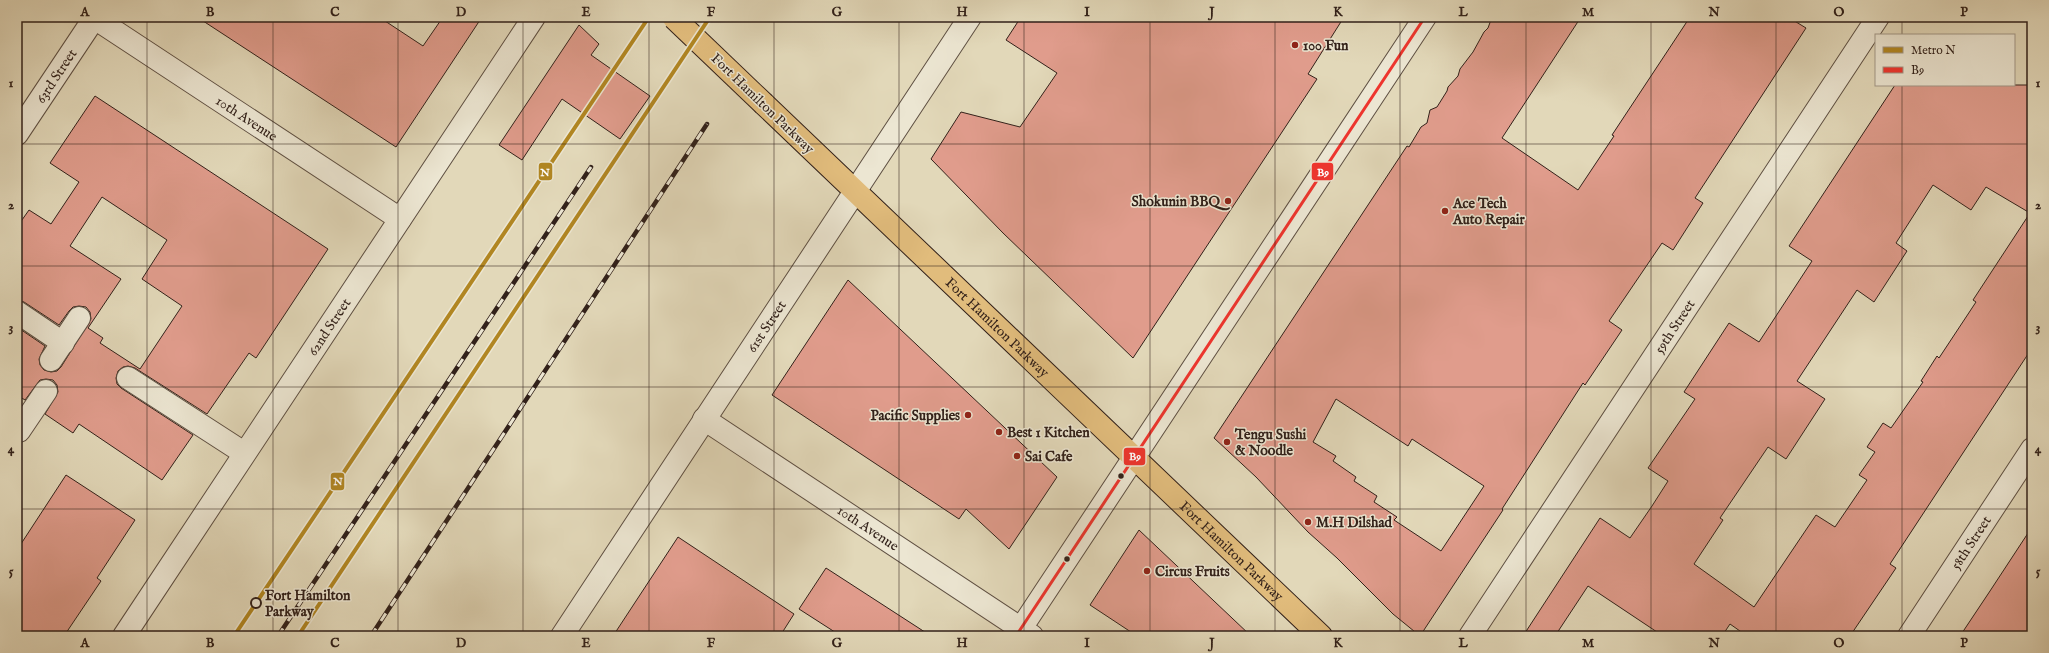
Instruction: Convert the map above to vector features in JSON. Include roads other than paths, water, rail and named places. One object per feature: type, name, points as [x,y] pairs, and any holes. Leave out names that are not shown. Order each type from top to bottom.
[{"type":"main road","name":"Fort Hamilton Parkway","points":[[674,17],[820,159],[1321,636]]},
{"type":"street","name":"10th Avenue","points":[[94,17],[400,219]]},
{"type":"street","name":"63rd Street","points":[[17,134],[94,17]]},
{"type":"street","name":"62nd Street","points":[[124,636],[534,17]]},
{"type":"street","name":"61st Street","points":[[562,636],[970,17]]},
{"type":"street","points":[[1023,634],[1135,458],[1425,17]]},
{"type":"street","name":"59th Street","points":[[1470,636],[1878,17]]},
{"type":"street","points":[[17,312],[63,343]]},
{"type":"street","points":[[51,360],[79,318]]},
{"type":"street","points":[[128,378],[244,453]]},
{"type":"street","points":[[17,430],[19,431],[46,391]]},
{"type":"street","name":"10th Avenue","points":[[704,419],[1023,634]]},
{"type":"street","name":"58th Street","points":[[1909,636],[2032,449]]},
{"type":"railway","points":[[371,636],[707,124]]},
{"type":"railway","points":[[278,636],[591,167]]},
{"type":"metro line","name":"N","points":[[234,636],[649,17]]},
{"type":"metro line","name":"N","points":[[298,636],[710,17]]},
{"type":"place","name":"100 Fun","points":[[1295,45]]},
{"type":"place","name":"Shokunin BBQ","points":[[1228,201]]},
{"type":"place","name":"Ace Tech Auto Repair","points":[[1445,211]]},
{"type":"place","name":"Pacific Supplies","points":[[968,415]]},
{"type":"place","name":"Best 1 Kitchen","points":[[999,432]]},
{"type":"place","name":"Tengu Sushi & Noodle","points":[[1227,442]]},
{"type":"place","name":"Sai Cafe","points":[[1017,456]]},
{"type":"place","name":"M.H Dilshad","points":[[1308,522]]},
{"type":"place","name":"Circus Fruits","points":[[1147,571]]},
{"type":"place","name":"Fort Hamilton Parkway","points":[[256,603]]}]
